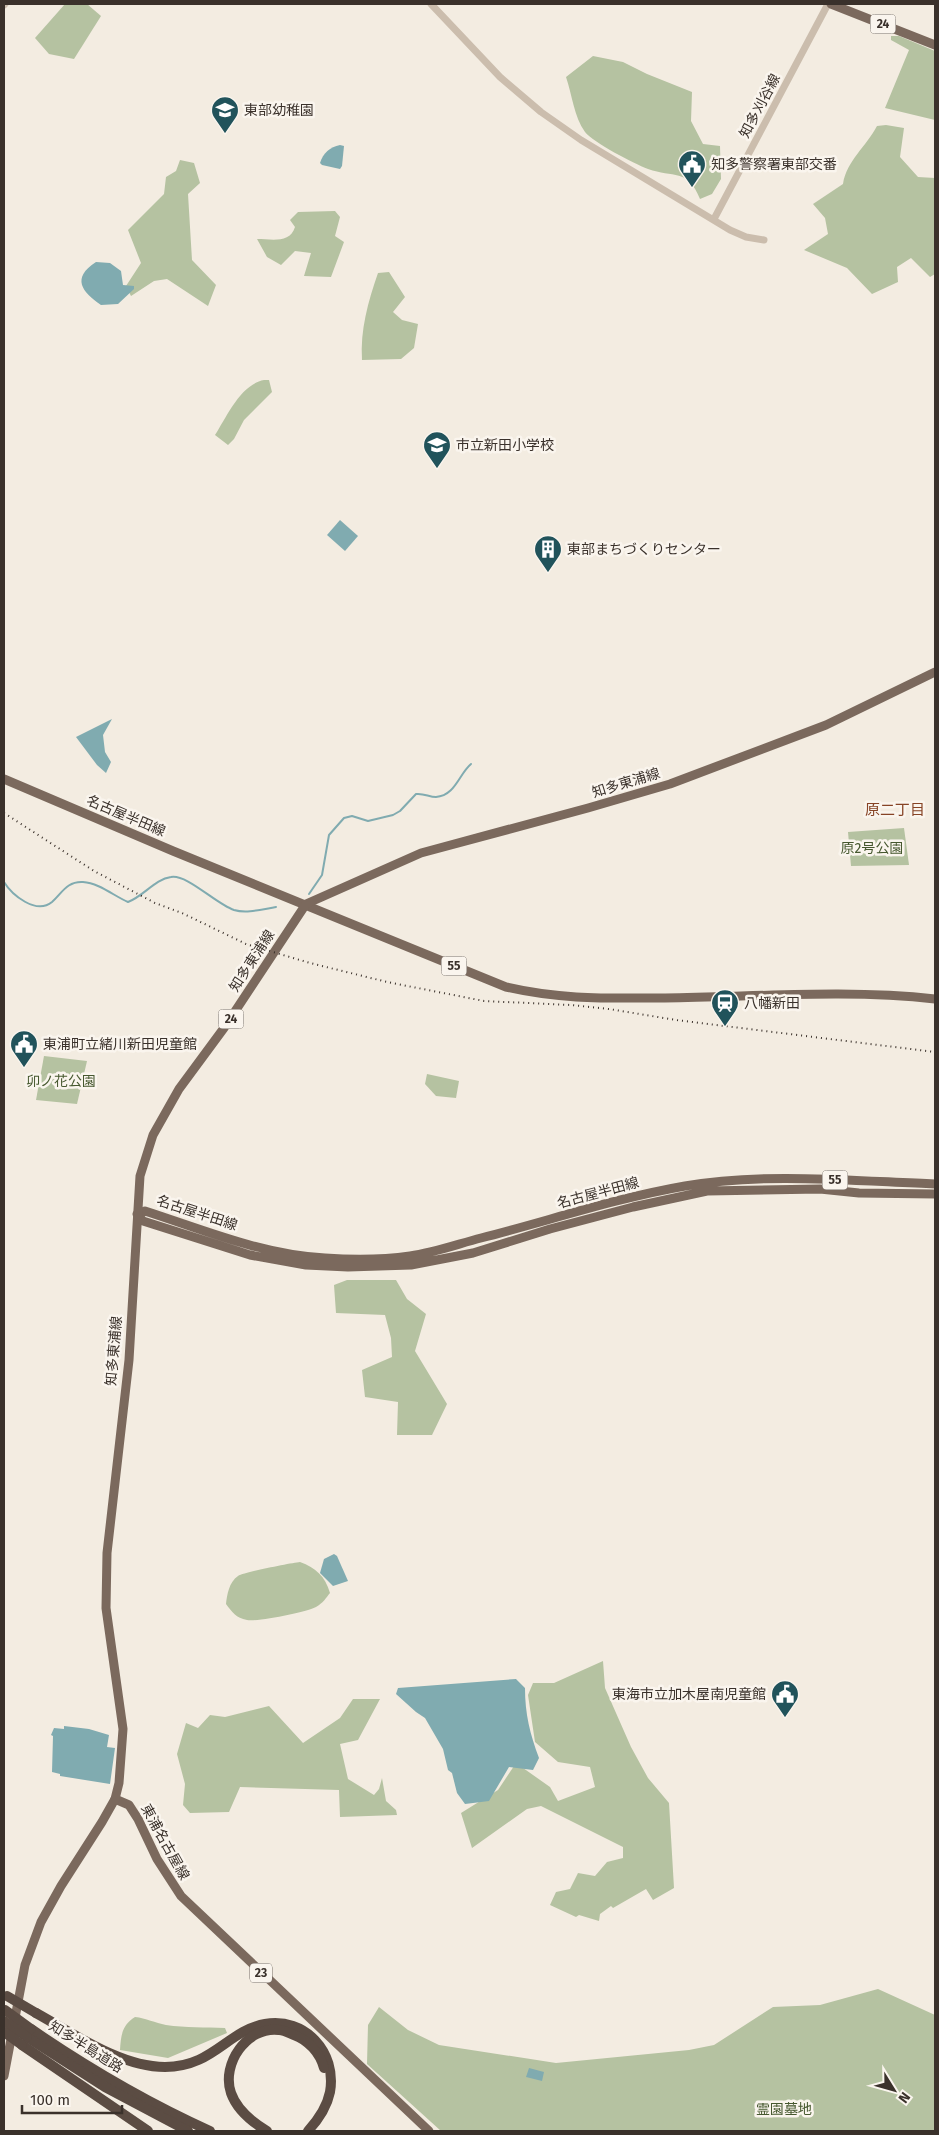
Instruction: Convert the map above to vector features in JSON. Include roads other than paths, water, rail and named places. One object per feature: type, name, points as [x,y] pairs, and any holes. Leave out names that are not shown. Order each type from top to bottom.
[{"type":"highway","points":[[6,1995],[106,2052],[145,2065],[165,2067],[187,2065],[206,2058],[243,2033],[263,2024],[276,2023],[297,2027],[311,2035],[322,2048],[330,2071],[330,2092],[326,2104],[316,2122],[308,2131]]},
{"type":"highway","name":"知多半島道路","points":[[4,2010],[27,2037],[210,2131]]},
{"type":"highway","name":"知多半島道路","points":[[4,2021],[105,2087],[188,2131]]},
{"type":"highway","points":[[267,2131],[253,2123],[236,2103],[231,2092],[229,2072],[234,2056],[243,2044],[260,2033],[279,2030],[301,2038],[313,2047],[323,2065],[326,2079],[324,2094],[318,2109],[301,2131]]},
{"type":"highway","points":[[4,2032],[27,2037],[148,2131]]},
{"type":"main road","name":"24","points":[[829,4],[935,45]]},
{"type":"main road","name":"知多東浦線","points":[[115,1799],[122,1766],[123,1728],[106,1608],[105,1580],[129,1360],[140,1176],[153,1135],[179,1089],[238,1008],[306,904],[421,853],[670,784],[826,725],[935,672]]},
{"type":"main road","name":"名古屋半田線","points":[[4,779],[173,851],[506,987],[535,994],[564,997],[620,998],[863,994],[935,998]]},
{"type":"main road","name":"名古屋半田線","points":[[935,1184],[818,1180],[735,1180],[686,1186],[641,1195],[411,1256],[362,1259],[324,1258],[287,1254],[252,1246],[145,1211],[137,1214],[142,1221],[250,1255],[306,1265],[348,1267],[412,1265],[472,1253],[550,1229],[633,1207],[707,1191],[820,1189],[859,1193],[935,1194]]},
{"type":"main road","points":[[4,2076],[26,1966],[41,1922],[115,1799]]},
{"type":"main road","name":"東浦名古屋線","points":[[115,1799],[130,1806],[156,1859],[181,1896],[429,2131]]},
{"type":"street","points":[[431,4],[500,77],[541,112],[581,140],[730,230],[746,237],[764,240]]},
{"type":"street","name":"知多刈谷線","points":[[714,220],[829,4]]},
{"type":"water","points":[[340,145],[344,146],[340,169],[320,163],[327,151]]},
{"type":"water","points":[[96,262],[110,263],[121,271],[123,285],[134,286],[134,289],[118,304],[101,305],[84,290],[82,279],[84,274]]},
{"type":"water","points":[[340,520],[358,536],[345,551],[327,535]]},
{"type":"water","points":[[112,719],[103,735],[105,752],[111,762],[106,773],[97,765],[76,737]]},
{"type":"water","points":[[334,1554],[337,1556],[348,1581],[333,1586],[320,1573],[324,1559]]},
{"type":"water","points":[[516,1679],[525,1688],[529,1724],[539,1758],[533,1770],[509,1767],[489,1801],[465,1804],[457,1793],[452,1773],[448,1770],[443,1749],[425,1718],[396,1694],[398,1688]]},
{"type":"water","points":[[64,1726],[89,1729],[109,1735],[107,1747],[115,1748],[110,1784],[60,1776],[60,1774],[52,1772],[53,1736],[51,1735],[54,1728],[64,1729]]},
{"type":"water","points":[[529,2068],[544,2072],[542,2081],[526,2077]]},
{"type":"waterway","points":[[309,894],[322,875],[329,835],[344,818],[352,816],[368,821],[393,815],[400,811],[416,794],[442,796],[452,789],[471,764]]},
{"type":"waterway","points":[[4,882],[25,902],[39,906],[52,902],[65,888],[77,882],[95,885],[128,902],[165,878],[178,877],[234,910],[250,911],[276,907]]},
{"type":"railway","points":[[4,813],[94,871],[155,903],[182,913],[246,944],[310,963],[387,982],[484,1001],[571,1005],[609,1009],[676,1020],[935,1052]]},
{"type":"place","name":"東部幼稚園","points":[[225,134]]},
{"type":"place","name":"知多警察署東部交番","points":[[692,188]]},
{"type":"place","name":"市立新田小学校","points":[[437,469]]},
{"type":"place","name":"東部まちづくりセンター","points":[[548,573]]},
{"type":"place","name":"八幡新田","points":[[725,1027]]},
{"type":"place","name":"東浦町立緒川新田児童館","points":[[24,1068]]},
{"type":"place","name":"東海市立加木屋南児童館","points":[[785,1718]]},
{"type":"district","name":"原二丁目","points":[[895,810]]},
{"type":"park label","name":"原2号公園","points":[[872,848]]},
{"type":"park label","name":"卯ノ花公園","points":[[61,1081]]},
{"type":"park label","name":"霊園墓地","points":[[784,2109]]}]
